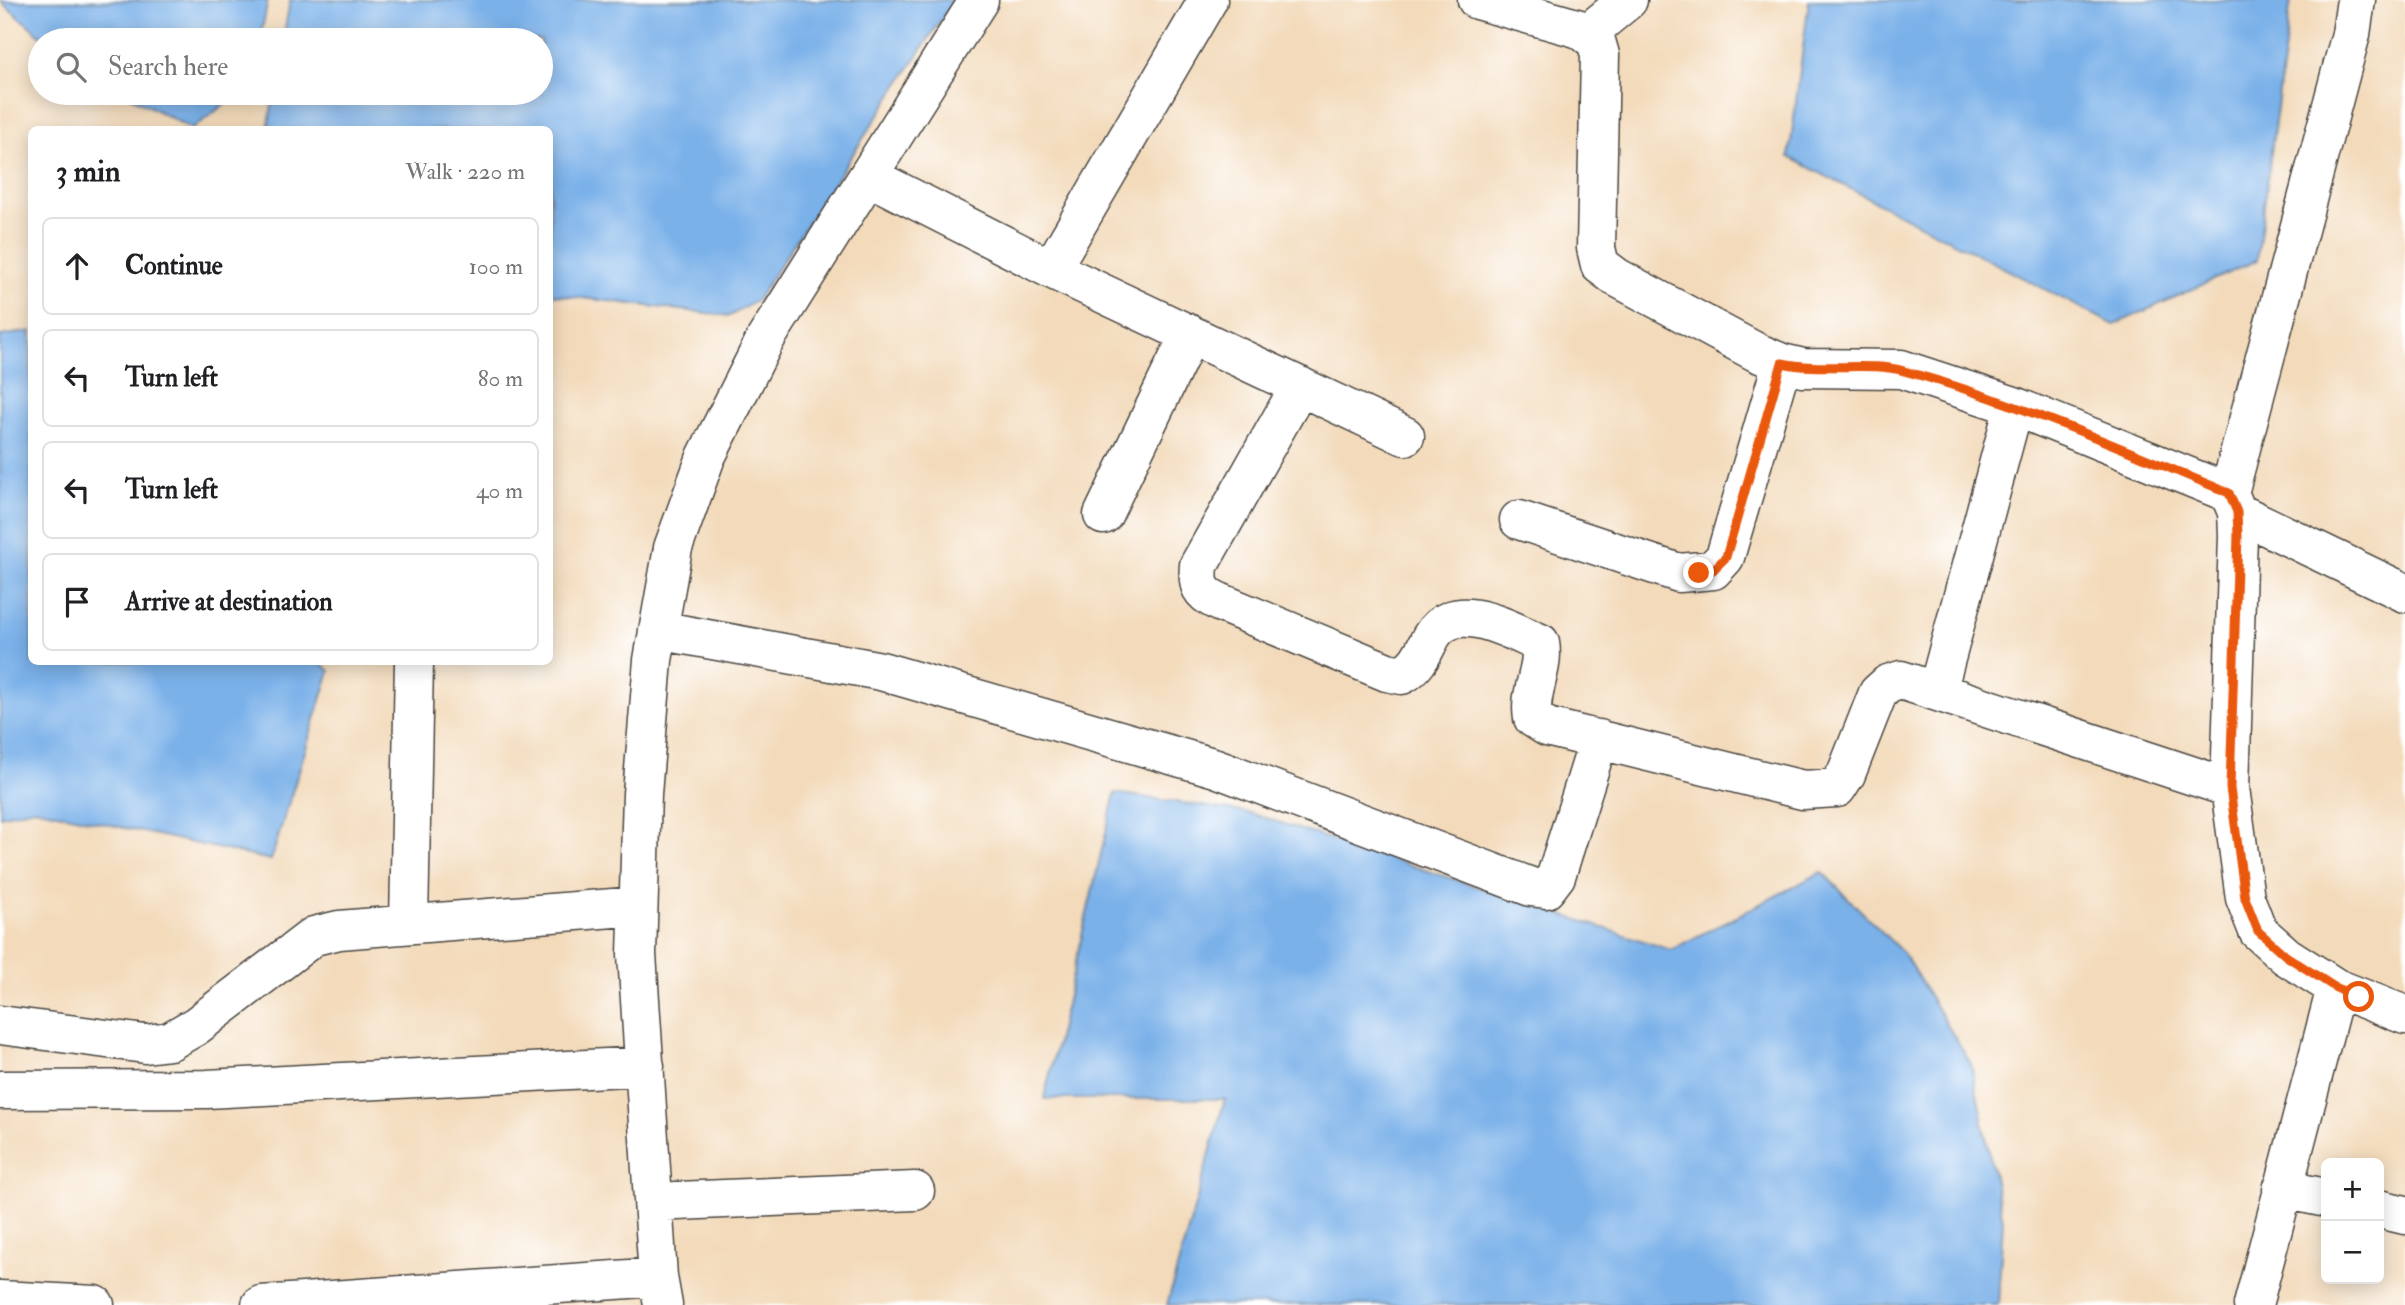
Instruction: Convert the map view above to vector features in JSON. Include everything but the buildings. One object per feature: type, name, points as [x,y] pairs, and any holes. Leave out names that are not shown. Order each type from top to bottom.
[{"type":"street","points":[[261,1305],[661,1291],[637,954],[642,794],[658,630],[673,548],[706,457],[765,338],[979,0]]},
{"type":"street","points":[[1051,269],[1208,0]]},
{"type":"street","points":[[1477,0],[1588,33],[1596,41],[1601,55],[1596,248],[1601,265],[1616,277],[1756,352],[1782,363],[1803,368],[1901,369],[2014,407],[2233,503],[2405,593]]},
{"type":"street","points":[[1588,33],[1628,0]]},
{"type":"street","points":[[2357,0],[2351,34],[2233,503],[2230,788],[2245,898],[2258,931],[2286,956],[2336,988],[2405,1015]]},
{"type":"street","points":[[868,176],[1051,269],[1405,436]]},
{"type":"street","points":[[1103,515],[1190,334]]},
{"type":"street","points":[[1518,520],[1679,573],[1713,570],[1726,557],[1782,363]]},
{"type":"street","points":[[1300,386],[1199,565],[1198,584],[1204,594],[1402,676],[1415,667],[1433,634],[1442,624],[1457,617],[1473,617],[1540,643],[1543,659],[1531,705],[1534,718],[1547,727],[1803,790],[1825,791],[1837,788],[1846,774],[1878,693],[1888,684],[1901,680],[2230,788]]},
{"type":"street","points":[[1937,692],[2014,407]]},
{"type":"street","points":[[658,630],[881,671],[1216,768],[1546,889],[1556,876],[1599,738]]},
{"type":"street","points":[[409,924],[414,665]]},
{"type":"street","points":[[0,1025],[145,1044],[170,1041],[196,1026],[314,936],[339,930],[638,906]]},
{"type":"street","points":[[2253,1305],[2336,988]]},
{"type":"street","points":[[0,1090],[207,1088],[645,1066]]},
{"type":"street","points":[[2282,1189],[2321,1197]]},
{"type":"street","points":[[653,1202],[915,1191]]},
{"type":"street","points":[[2384,1210],[2405,1215]]},
{"type":"street","points":[[0,1300],[96,1305]]},
{"type":"water","points":[[268,0],[262,28],[32,28],[0,1]]},
{"type":"water","points":[[290,0],[954,0],[757,300],[730,316],[553,294],[553,126],[268,126],[272,105],[553,105],[553,28],[285,28]]},
{"type":"water","points":[[1809,0],[2291,0],[2257,260],[2114,325],[1789,157]]},
{"type":"water","points":[[147,105],[223,105],[196,126],[186,126]]},
{"type":"water","points":[[28,331],[28,665],[323,665],[330,671],[271,860],[34,808],[0,816],[0,336]]},
{"type":"water","points":[[1115,793],[1250,813],[1671,950],[1822,872],[1904,954],[1971,1064],[2003,1220],[1998,1305],[1167,1305],[1225,1099],[1044,1099]]},
{"type":"route","points":[[1699,573],[1713,570],[1726,557],[1782,363],[1803,368],[1901,369],[2014,407],[2229,493],[2237,512],[2238,535],[2230,788],[2245,898],[2258,931],[2286,956],[2336,988],[2359,997]]}]
